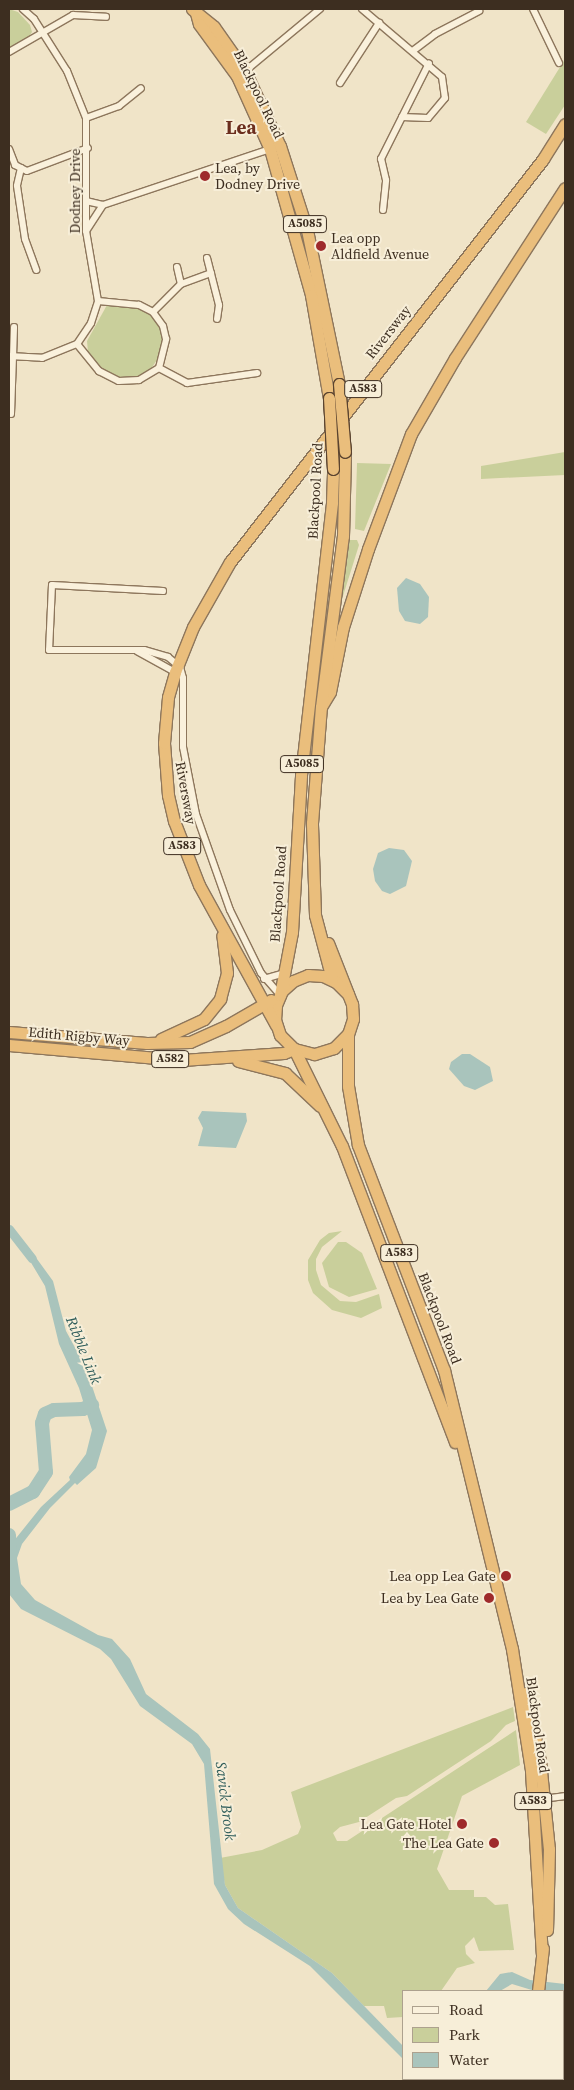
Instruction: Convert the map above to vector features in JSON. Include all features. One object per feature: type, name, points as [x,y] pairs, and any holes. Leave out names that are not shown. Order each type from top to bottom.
[{"type":"highway","name":"Blackpool Road","points":[[194,11],[199,24],[241,74],[275,148],[312,247],[339,384],[345,452],[343,536],[321,707],[312,823],[313,887],[320,939],[332,979]]},
{"type":"highway","name":"Riversway","points":[[276,1025],[218,920],[181,844],[168,794],[164,732],[168,697],[177,668],[193,627],[230,562],[543,159],[565,124]]},
{"type":"highway","name":"Blackpool Road","points":[[275,148],[311,295],[330,398],[333,469],[332,502],[301,775],[292,932],[279,995]]},
{"type":"highway","points":[[321,707],[330,692],[343,627],[368,549],[411,434],[455,358],[565,188]]},
{"type":"highway","points":[[313,887],[326,937],[348,994],[353,1014],[348,1034],[338,1046],[324,1052],[309,1054],[294,1049],[283,1039],[276,1025],[275,1010],[279,995],[289,984],[303,976],[318,975],[332,979],[348,994]]},
{"type":"highway","points":[[148,1044],[192,1027],[204,1019],[220,999],[227,973],[218,920]]},
{"type":"highway","name":"Edith Rigby Way","points":[[9,1032],[148,1044],[195,1041],[226,1026],[279,995]]},
{"type":"highway","name":"Blackpool Road","points":[[348,1034],[348,1086],[358,1145],[437,1347],[448,1384],[466,1470],[512,1649],[539,1800],[542,1959],[538,1990]]},
{"type":"highway","name":"Edith Rigby Way","points":[[9,1045],[125,1056],[216,1059],[284,1053],[294,1049]]},
{"type":"highway","name":"Blackpool Road","points":[[294,1049],[330,1117],[466,1470]]},
{"type":"highway","points":[[216,1059],[257,1064],[285,1073],[330,1117]]},
{"type":"street","name":"Dodney Drive","points":[[22,9],[43,34],[67,71],[86,118],[88,148],[86,231],[98,301],[91,323],[77,344]]},
{"type":"street","points":[[362,9],[414,50],[442,77],[445,98],[428,118],[402,117]]},
{"type":"street","points":[[533,9],[559,63]]},
{"type":"street","points":[[241,74],[317,10]]},
{"type":"street","points":[[414,50],[479,10]]},
{"type":"street","points":[[9,52],[73,15],[106,17]]},
{"type":"street","points":[[340,82],[379,23]]},
{"type":"street","points":[[382,210],[386,180],[381,159],[429,63]]},
{"type":"street","points":[[86,118],[119,106],[141,88]]},
{"type":"street","points":[[9,149],[15,165],[27,171],[88,148]]},
{"type":"street","points":[[86,201],[104,205],[275,148]]},
{"type":"street","points":[[21,168],[17,186],[25,239],[36,270]]},
{"type":"street","points":[[86,231],[104,205]]},
{"type":"street","points":[[207,258],[219,304],[217,319]]},
{"type":"street","points":[[177,267],[181,284]]},
{"type":"street","points":[[153,312],[181,284],[210,273]]},
{"type":"street","points":[[11,357],[42,358],[77,344],[99,371],[119,381],[139,380],[159,368],[166,346],[163,326],[153,312],[139,305],[98,301]]},
{"type":"street","points":[[11,414],[11,357],[14,326]]},
{"type":"street","points":[[159,368],[187,383],[257,373]]},
{"type":"street","points":[[162,591],[52,585],[49,650],[156,652],[177,668]]},
{"type":"street","name":"Riversway","points":[[177,668],[183,673],[184,747],[196,814],[230,910],[264,979],[279,995]]},
{"type":"street","points":[[264,979],[285,973]]},
{"type":"street","points":[[539,1800],[565,1796]]},
{"type":"green space","points":[[9,9],[18,12],[30,25],[32,32],[28,38],[9,48]]},
{"type":"green space","points":[[565,59],[565,105],[546,134],[526,122]]},
{"type":"green space","points":[[107,305],[140,309],[153,316],[159,325],[163,336],[162,352],[149,372],[137,377],[119,378],[106,373],[88,352],[87,341]]},
{"type":"green space","points":[[565,452],[565,475],[481,479],[481,466]]},
{"type":"green space","points":[[357,463],[391,464],[364,531],[355,529]]},
{"type":"green space","points":[[347,540],[357,540],[359,545],[338,612]]},
{"type":"green space","points":[[342,1231],[322,1247],[316,1259],[316,1270],[321,1285],[340,1301],[356,1302],[379,1294],[382,1308],[361,1318],[332,1310],[313,1293],[308,1280],[308,1260],[320,1240],[329,1233]]},
{"type":"green space","points":[[338,1242],[346,1242],[362,1253],[377,1289],[349,1297],[329,1287],[322,1263]]},
{"type":"green space","points":[[513,1707],[515,1721],[506,1725],[491,1741],[407,1796],[396,1798],[359,1822],[340,1827],[333,1833],[337,1841],[347,1841],[516,1730],[520,1765],[462,1796],[437,1869],[449,1890],[474,1890],[474,1897],[486,1897],[495,1905],[508,1904],[514,1950],[479,1951],[474,1937],[465,1946],[466,1954],[475,1963],[457,1968],[442,1990],[402,1990],[402,2017],[387,2018],[384,2006],[364,2006],[332,1973],[238,1908],[225,1885],[220,1858],[262,1850],[298,1834],[301,1827],[291,1792]]},
{"type":"water","points":[[406,578],[420,584],[429,597],[428,617],[420,624],[405,621],[399,611],[397,588]]},
{"type":"water","points":[[389,848],[404,850],[412,861],[406,886],[390,894],[382,891],[375,881],[373,869],[378,853]]},
{"type":"water","points":[[462,1054],[470,1054],[490,1067],[493,1081],[475,1090],[464,1086],[449,1069],[451,1062]]},
{"type":"water","points":[[202,1111],[246,1113],[247,1121],[236,1148],[198,1146],[203,1128],[198,1118]]},
{"type":"water","points":[[29,1248],[53,1281],[66,1331],[86,1368],[107,1431],[96,1468],[77,1485],[75,1483],[50,1508],[22,1544],[17,1558],[21,1584],[35,1600],[98,1635],[112,1639],[130,1659],[146,1694],[198,1734],[210,1749],[225,1885],[238,1908],[332,1973],[402,2045],[402,2058],[310,1966],[244,1924],[228,1909],[214,1884],[204,1764],[192,1744],[140,1706],[111,1659],[100,1649],[21,1609],[9,1594],[9,1547],[41,1507],[70,1480],[69,1477],[86,1454],[92,1430],[79,1388],[59,1344],[45,1286],[24,1251]]},
{"type":"water","points":[[512,1972],[530,1980],[565,1984],[565,1995],[564,1990],[532,1990],[512,1984],[502,1990],[487,1990],[500,1974]]},
{"type":"waterway","name":"Ribble Link","points":[[9,1229],[32,1258]]},
{"type":"waterway","name":"Savick Brook","points":[[9,1504],[33,1492],[46,1472],[42,1423],[45,1414],[54,1410],[83,1409],[92,1405]]},
{"type":"waterway","name":"Savick Brook","points":[[9,1535],[10,1562]]},
{"type":"place","name":"Lea, by Dodney Drive","points":[[205,176]]},
{"type":"place","name":"Lea opp Aldfield Avenue","points":[[321,246]]},
{"type":"place","name":"Lea opp Lea Gate","points":[[506,1576]]},
{"type":"place","name":"Lea by Lea Gate","points":[[489,1598]]},
{"type":"place","name":"Lea Gate Hotel","points":[[462,1824]]},
{"type":"place","name":"The Lea Gate","points":[[494,1843]]},
{"type":"district","name":"Lea","points":[[241,128]]}]
